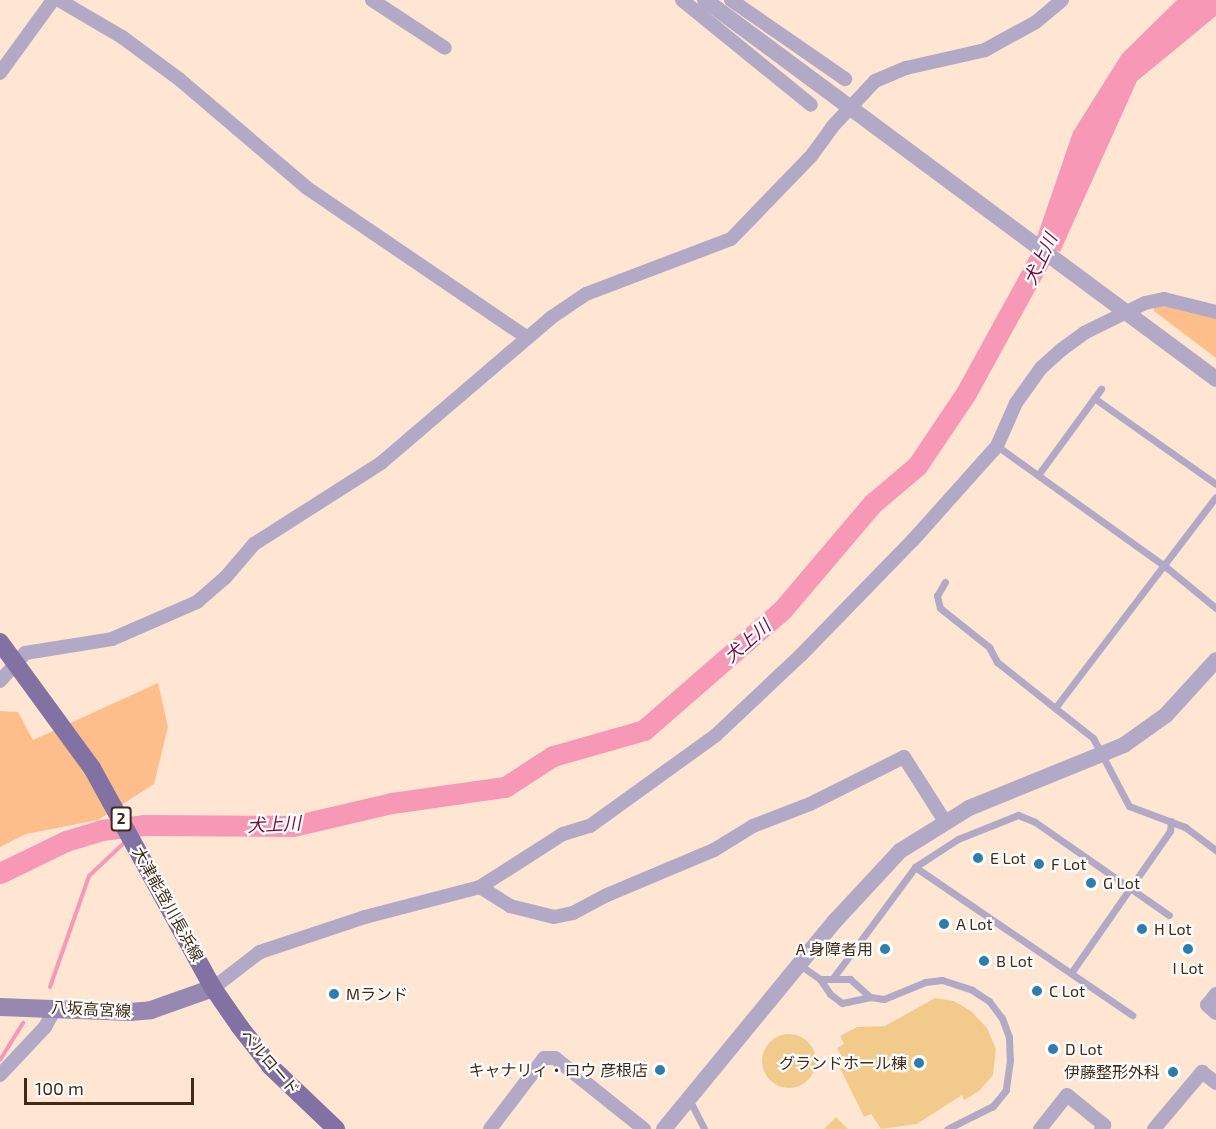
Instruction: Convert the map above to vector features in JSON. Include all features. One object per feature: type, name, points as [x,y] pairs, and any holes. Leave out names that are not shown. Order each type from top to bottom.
[{"type":"main road","name":"大津能登川長浜線","points":[[0,642],[92,768],[210,980]]},
{"type":"main road","name":"八坂高宮線","points":[[0,1007],[56,1007],[104,1012],[151,1010],[210,980]]},
{"type":"main road","name":"ベルロード","points":[[210,980],[270,1067],[335,1129]]},
{"type":"street","points":[[0,73],[53,0]]},
{"type":"street","points":[[59,0],[122,37],[179,79],[307,188],[525,336]]},
{"type":"street","points":[[372,0],[445,48]]},
{"type":"street","points":[[682,0],[811,105]]},
{"type":"street","points":[[705,0],[872,125],[1131,313],[1216,379]]},
{"type":"street","points":[[731,0],[845,79]]},
{"type":"street","points":[[0,681],[19,669],[25,653],[74,648],[112,639],[197,602],[225,578],[254,544],[381,463],[492,370],[525,336],[586,294],[731,238],[812,154],[849,107],[875,81],[906,68],[985,50],[1036,22],[1062,0]]},
{"type":"street","points":[[210,980],[260,952],[365,917],[480,887],[563,834],[590,826],[716,735],[913,540],[997,446],[1016,403],[1041,368],[1083,333],[1131,313],[1145,303],[1164,299],[1216,312]]},
{"type":"street","points":[[664,1129],[877,873],[916,837],[944,820],[1124,745],[1166,715],[1216,660]]},
{"type":"street","points":[[480,887],[510,906],[554,917],[573,913],[607,895],[714,850],[753,826],[810,804],[904,757],[944,820]]},
{"type":"street","points":[[1216,994],[1207,1005],[1216,1013]]},
{"type":"street","points":[[0,1075],[45,1027],[56,1007]]},
{"type":"street","points":[[489,1129],[544,1058],[555,1058],[644,1129]]},
{"type":"street","points":[[1160,1127],[1202,1072],[1216,1083]]},
{"type":"street","points":[[1040,1129],[1067,1095],[1104,1125],[1101,1129]]},
{"type":"lane","points":[[1038,475],[1101,389]]},
{"type":"lane","points":[[1094,398],[1216,484]]},
{"type":"lane","points":[[997,446],[1166,567],[1216,608]]},
{"type":"lane","points":[[1055,708],[1166,567],[1173,552],[1216,497]]},
{"type":"lane","points":[[945,582],[938,596],[940,608],[989,647],[997,662],[1093,738],[1129,806],[1171,821],[1216,850]]},
{"type":"lane","points":[[832,978],[915,867],[958,839],[1018,815],[1035,822],[1169,915]]},
{"type":"lane","points":[[1071,973],[1170,831],[1171,821]]},
{"type":"lane","points":[[915,867],[1132,1015]]},
{"type":"lane","points":[[800,965],[820,979],[830,994],[842,1003],[870,997],[884,999],[926,982],[942,980],[972,990],[989,1001],[1002,1018],[1009,1037],[1010,1060],[1005,1090],[993,1106],[947,1129]]},
{"type":"lane","points":[[820,979],[849,979],[870,997]]},
{"type":"lane","points":[[689,1099],[704,1129]]},
{"type":"shaded area","points":[[1177,0],[1216,0],[1216,16],[1137,81],[1060,252],[1037,237],[1073,132],[1122,54]]},
{"type":"shaded area","points":[[1165,292],[1216,311],[1216,358],[1154,311],[1154,295]]},
{"type":"shaded area","points":[[158,683],[168,727],[154,784],[98,820],[26,834],[0,847],[0,711],[18,712],[33,740]]},
{"type":"building","name":"グランドホール棟","points":[[935,998],[954,1001],[971,1011],[987,1028],[996,1049],[993,1075],[979,1091],[964,1100],[962,1095],[917,1124],[881,1129],[871,1114],[864,1117],[838,1064],[844,1061],[837,1048],[844,1044],[840,1036],[857,1027],[885,1026]]},
{"type":"building","points":[[784,1034],[794,1034],[804,1038],[812,1046],[816,1061],[812,1076],[804,1084],[794,1088],[784,1088],[774,1084],[766,1076],[762,1066],[762,1056],[766,1046],[774,1038]]},
{"type":"building","points":[[836,1117],[848,1129],[824,1129]]},
{"type":"waterway","name":"犬上川","points":[[0,873],[66,841],[101,830],[144,825],[293,826],[392,803],[505,787],[553,756],[644,730],[783,609],[873,503],[917,466],[966,393],[1053,235]]},
{"type":"waterway","name":"犬上川","points":[[135,833],[144,825]]},
{"type":"waterway","points":[[50,987],[89,876],[125,842]]},
{"type":"waterway","points":[[0,1060],[23,1023]]},
{"type":"place","name":"E Lot","points":[[978,858]]},
{"type":"place","name":"F Lot","points":[[1039,864]]},
{"type":"place","name":"G Lot","points":[[1091,883]]},
{"type":"place","name":"A Lot","points":[[944,924]]},
{"type":"place","name":"H Lot","points":[[1142,929]]},
{"type":"place","name":"A 身障者用","points":[[885,949]]},
{"type":"place","name":"I Lot","points":[[1188,949]]},
{"type":"place","name":"B Lot","points":[[984,961]]},
{"type":"place","name":"C Lot","points":[[1037,991]]},
{"type":"place","name":"Mランド","points":[[334,994]]},
{"type":"place","name":"D Lot","points":[[1053,1049]]},
{"type":"place","name":"グランドホール棟","points":[[919,1063]]},
{"type":"place","name":"キャナリィ・ロウ 彦根店","points":[[660,1070]]},
{"type":"place","name":"伊藤整形外科","points":[[1173,1072]]}]
